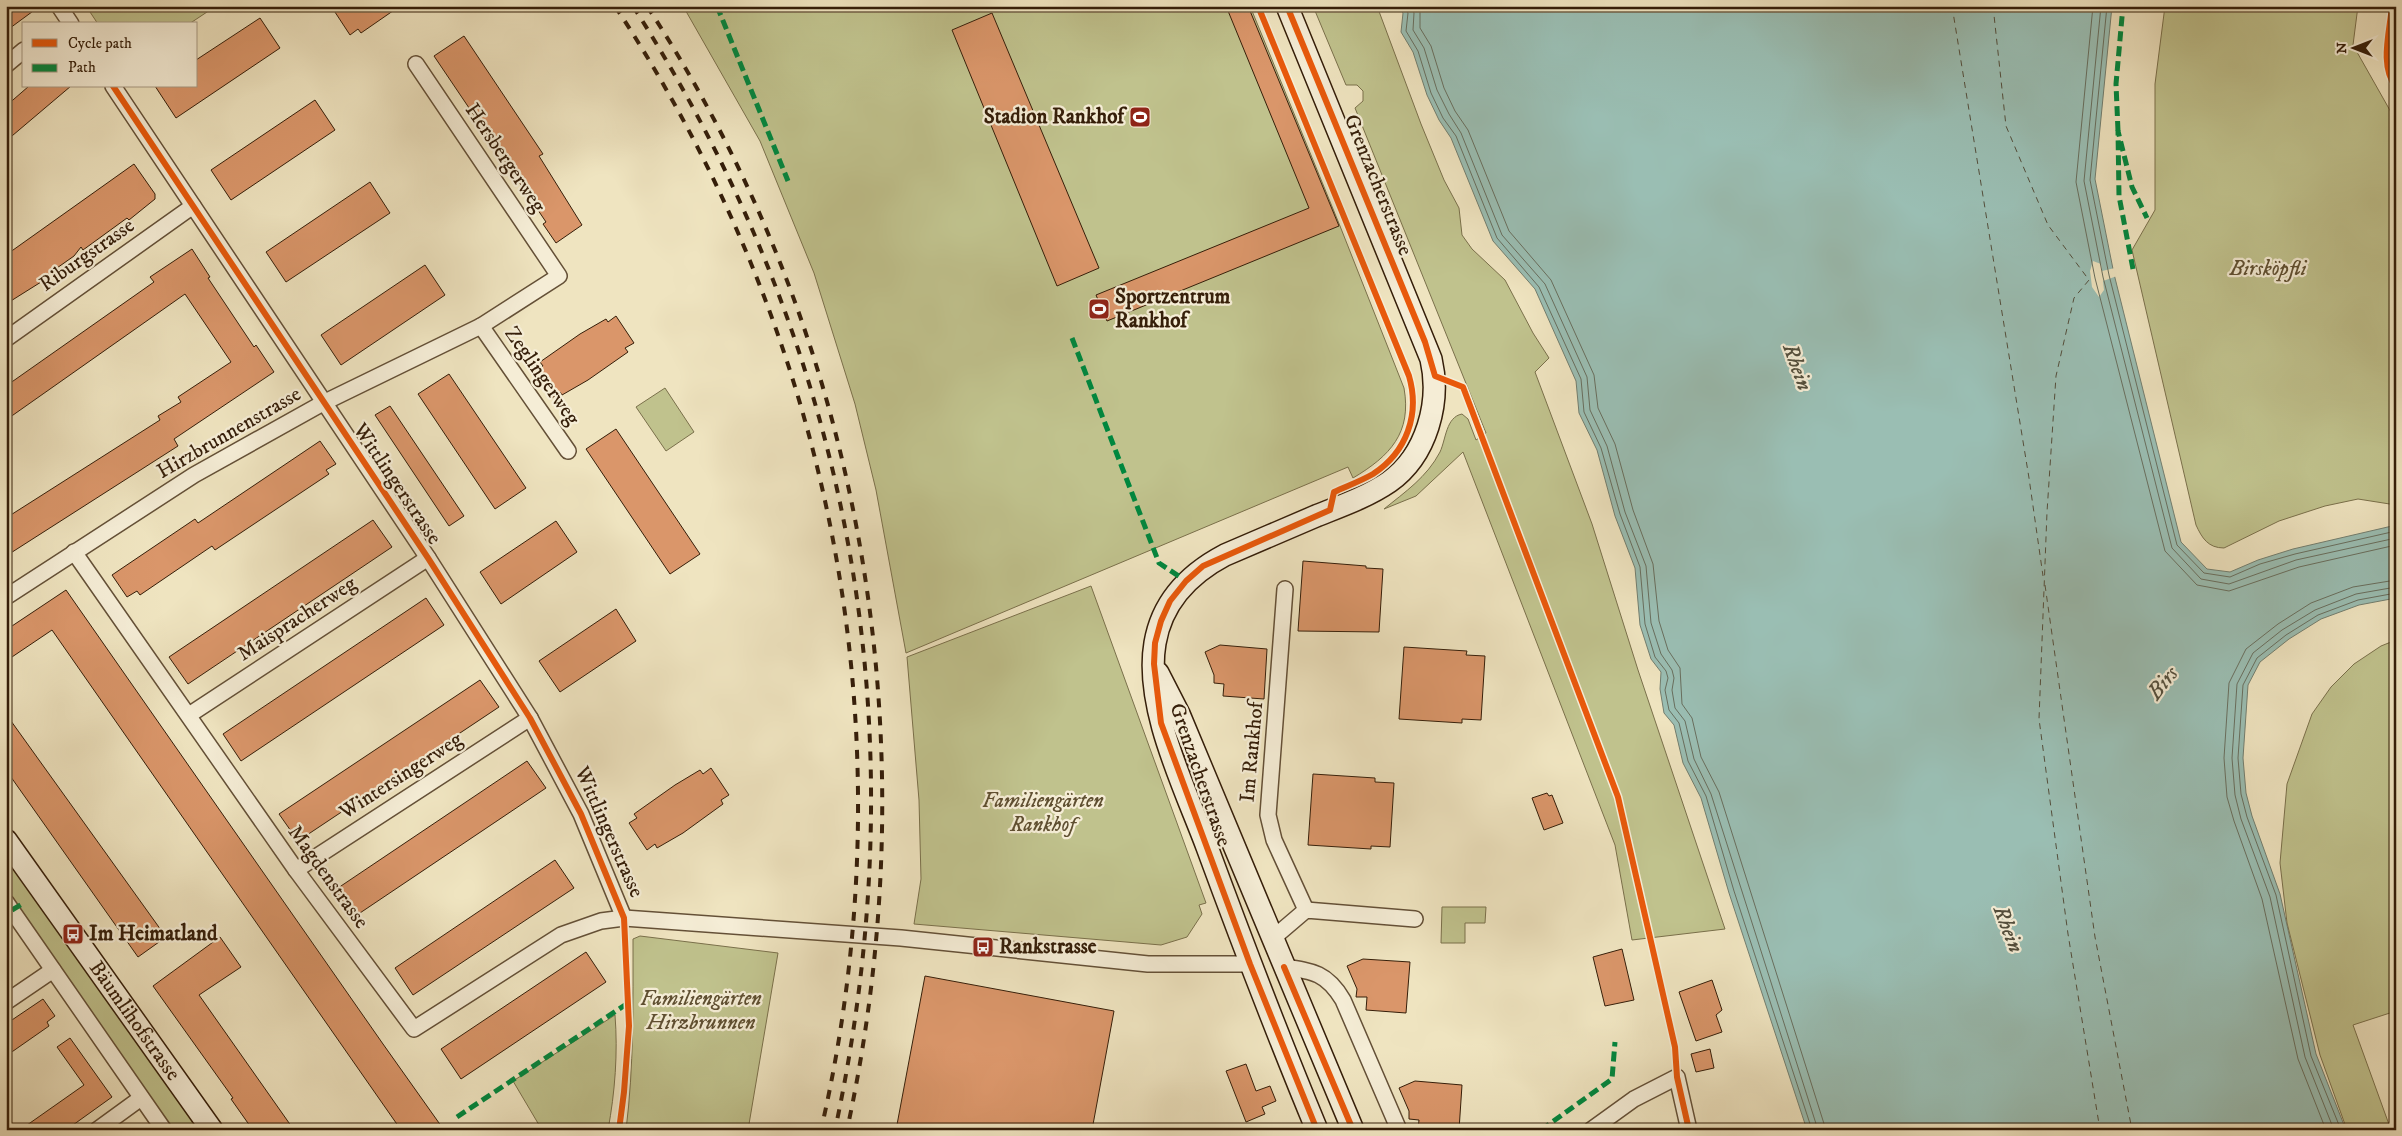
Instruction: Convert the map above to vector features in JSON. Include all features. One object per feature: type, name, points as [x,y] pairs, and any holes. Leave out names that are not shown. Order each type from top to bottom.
[{"type":"main road","name":"Grenzacherstrasse","points":[[1287,6],[1431,359],[1436,383],[1432,413],[1418,449],[1390,481],[1365,496],[1225,555],[1203,566],[1186,581],[1170,601],[1161,621],[1155,644],[1154,664],[1161,723],[1250,964],[1317,1130]]},
{"type":"main road","name":"Grenzacherstrasse","points":[[1154,664],[1180,714],[1353,1130]]},
{"type":"main road","name":"Bäumlihofstrasse","points":[[6,840],[212,1130]]},
{"type":"main road","points":[[1250,964],[1272,939]]},
{"type":"main road","points":[[1250,964],[1284,967]]},
{"type":"street","points":[[6,65],[22,52]]},
{"type":"street","name":"Hersbergerweg","points":[[416,64],[560,276]]},
{"type":"street","name":"Wittlingerstrasse","points":[[114,88],[428,558],[530,718],[581,814],[624,918]]},
{"type":"street","name":"Riburgstrasse","points":[[6,339],[193,206]]},
{"type":"street","name":"Hirzbrunnenstrasse","points":[[6,597],[194,475],[323,403],[481,326],[560,276]]},
{"type":"street","name":"Zeglingerweg","points":[[481,326],[568,451]]},
{"type":"street","name":"Magdenstrasse","points":[[74,552],[190,715],[296,870],[414,1028],[561,935],[601,921],[624,918]]},
{"type":"street","name":"Maispracherweg","points":[[190,715],[428,558]]},
{"type":"street","name":"Im Rankhof","points":[[1285,589],[1268,815],[1274,840],[1306,910]]},
{"type":"street","name":"Wintersingerweg","points":[[296,870],[530,718]]},
{"type":"street","name":"Bäumlihofstrasse","points":[[6,902],[164,1130]]},
{"type":"street","points":[[1272,939],[1306,910],[1415,919]]},
{"type":"street","points":[[624,918],[901,938],[1148,964],[1250,964]]},
{"type":"street","points":[[1284,967],[1318,974],[1334,985],[1343,1000],[1399,1130]]},
{"type":"street","points":[[6,1002],[53,970]]},
{"type":"street","points":[[1591,1130],[1634,1099],[1677,1077],[1689,1130]]},
{"type":"street","points":[[97,1130],[141,1098]]},
{"type":"green space","points":[[86,6],[216,6],[192,22],[97,22]]},
{"type":"green space","name":"Sportzentrum Rankhof","points":[[683,6],[1250,6],[1404,388],[1405,418],[1395,442],[1378,461],[1353,478],[1348,467],[906,653],[876,490],[855,404],[814,273],[760,141]]},
{"type":"green space","points":[[1313,6],[1377,6],[1421,124],[1444,180],[1459,208],[1462,235],[1472,249],[1505,280],[1533,333],[1549,358],[1535,372],[1592,524],[1638,670],[1725,929],[1632,940],[1615,845],[1463,452],[1416,496],[1384,509],[1415,484],[1429,469],[1440,452],[1447,429],[1457,416],[1462,414],[1468,419],[1476,440],[1486,433],[1355,108],[1363,101],[1363,91],[1357,85],[1346,85]]},
{"type":"green space","name":"Birsköpfli","points":[[2165,6],[2358,6],[2353,45],[2396,121],[2396,505],[2358,499],[2325,506],[2279,521],[2224,548],[2218,548],[2206,541],[2196,525],[2132,250],[2155,210],[2155,84]]},
{"type":"green space","points":[[665,388],[694,432],[666,451],[636,407]]},
{"type":"green space","name":"Familiengärten Rankhof","points":[[1091,586],[1206,903],[1199,905],[1202,914],[1187,937],[1161,945],[914,924],[921,879],[919,800],[907,657]]},
{"type":"green space","points":[[2396,640],[2396,1011],[2353,1025],[2391,1130],[2347,1130],[2320,1055],[2287,923],[2280,863],[2287,784],[2312,714],[2331,687],[2354,664],[2381,646]]},
{"type":"green space","points":[[6,840],[212,1130],[164,1130],[6,902]]},
{"type":"green space","points":[[1442,907],[1486,907],[1485,923],[1465,923],[1465,943],[1441,943]]},
{"type":"green space","name":"Familiengärten Hirzbrunnen","points":[[640,936],[778,953],[748,1130],[626,1130],[632,1058],[633,939]]},
{"type":"green space","points":[[615,1015],[615,1072],[608,1130],[542,1130],[513,1081]]},
{"type":"water","points":[[1398,6],[2112,6],[2095,179],[2114,274],[2181,542],[2207,569],[2230,572],[2258,560],[2293,549],[2392,526],[2396,527],[2396,598],[2359,605],[2321,619],[2289,639],[2260,662],[2248,685],[2243,758],[2246,793],[2252,816],[2280,894],[2316,1054],[2346,1130],[1807,1130],[1729,893],[1701,798],[1683,763],[1674,725],[1664,713],[1660,689],[1661,672],[1651,659],[1640,625],[1635,568],[1615,516],[1597,450],[1579,413],[1576,381],[1535,289],[1493,241],[1451,138],[1439,120],[1427,95],[1413,52],[1401,32],[1403,13]]},
{"type":"pier","points":[[2093,261],[2101,264],[2102,271],[2115,268],[2117,276],[2103,281],[2104,290],[2099,297],[2092,287],[2090,271]]},
{"type":"building","points":[[6,6],[40,6],[6,31]]},
{"type":"building","points":[[331,6],[400,6],[361,33],[358,29],[350,35]]},
{"type":"building","points":[[1226,6],[1248,6],[1339,226],[1107,321],[1096,295],[1309,208]]},
{"type":"building","points":[[992,13],[1099,268],[1057,286],[952,30]]},
{"type":"building","points":[[260,18],[280,48],[176,118],[156,88],[198,88],[198,59]]},
{"type":"building","points":[[464,36],[543,154],[539,156],[582,225],[556,243],[543,224],[546,222],[434,56]]},
{"type":"building","points":[[27,88],[69,88],[6,141],[6,106]]},
{"type":"building","points":[[315,100],[335,130],[231,200],[211,170]]},
{"type":"building","points":[[134,164],[155,194],[155,199],[129,220],[127,218],[83,250],[81,247],[74,256],[47,275],[49,277],[6,304],[6,255]]},
{"type":"building","points":[[370,182],[390,213],[286,282],[266,252]]},
{"type":"building","points":[[192,249],[210,277],[208,278],[254,347],[256,345],[274,372],[174,439],[178,446],[6,556],[6,518],[160,420],[158,416],[181,402],[178,397],[231,362],[185,294],[6,420],[6,386],[154,282],[150,277]]},
{"type":"building","points":[[425,265],[445,295],[341,365],[321,335]]},
{"type":"building","points":[[616,316],[634,343],[625,348],[628,352],[588,380],[562,395],[560,392],[552,398],[534,371],[543,366],[540,362],[580,334],[606,319],[608,322]]},
{"type":"building","points":[[449,374],[526,488],[495,509],[418,394]]},
{"type":"building","points":[[390,406],[464,516],[449,526],[375,415]]},
{"type":"building","points":[[616,429],[700,554],[670,574],[586,449]]},
{"type":"building","points":[[320,441],[336,464],[326,470],[329,474],[215,550],[212,546],[140,595],[137,591],[127,597],[112,575],[195,519],[198,523]]},
{"type":"building","points":[[373,520],[392,547],[188,684],[169,657]]},
{"type":"building","points":[[556,521],[577,552],[501,604],[480,572]]},
{"type":"building","points":[[1303,561],[1383,569],[1379,632],[1298,631]]},
{"type":"building","points":[[66,590],[444,1130],[401,1130],[52,630],[6,661],[6,630]]},
{"type":"building","points":[[426,598],[444,625],[241,761],[223,734]]},
{"type":"building","points":[[616,609],[636,641],[560,692],[539,661]]},
{"type":"building","points":[[1220,645],[1267,649],[1264,699],[1223,696],[1224,684],[1214,683],[1214,675],[1205,652]]},
{"type":"building","points":[[1404,647],[1467,651],[1466,655],[1485,656],[1481,720],[1462,719],[1462,723],[1399,719]]},
{"type":"building","points":[[480,680],[499,707],[298,841],[279,814]]},
{"type":"building","points":[[6,714],[166,937],[138,957],[6,770]]},
{"type":"building","points":[[527,761],[546,788],[354,917],[335,890]]},
{"type":"building","points":[[711,768],[729,795],[721,800],[723,804],[683,833],[657,848],[655,844],[647,850],[629,823],[637,818],[634,814],[700,770],[703,774]]},
{"type":"building","points":[[1313,774],[1375,778],[1375,782],[1394,783],[1390,847],[1371,846],[1371,849],[1308,845]]},
{"type":"building","points":[[1547,793],[1549,796],[1552,795],[1563,823],[1544,830],[1532,798]]},
{"type":"building","points":[[555,860],[574,888],[413,995],[395,968]]},
{"type":"building","points":[[220,937],[241,967],[199,995],[294,1130],[255,1130],[251,1124],[250,1126],[231,1099],[233,1098],[153,986]]},
{"type":"building","points":[[1622,949],[1634,1000],[1605,1006],[1593,957]]},
{"type":"building","points":[[586,952],[606,982],[461,1079],[441,1049]]},
{"type":"building","points":[[1363,959],[1410,962],[1406,1013],[1366,1010],[1367,997],[1356,997],[1357,989],[1347,966]]},
{"type":"building","points":[[925,976],[1114,1011],[1092,1130],[896,1130]]},
{"type":"building","points":[[1712,980],[1722,1010],[1716,1015],[1722,1032],[1696,1041],[1679,992]]},
{"type":"building","points":[[43,999],[55,1016],[47,1022],[49,1026],[6,1056],[6,1024]]},
{"type":"building","points":[[70,1038],[112,1097],[66,1130],[20,1130],[84,1085],[57,1047]]},
{"type":"building","points":[[1710,1049],[1714,1068],[1696,1072],[1691,1054]]},
{"type":"building","points":[[1246,1064],[1256,1091],[1270,1086],[1276,1101],[1262,1107],[1265,1114],[1246,1122],[1226,1071]]},
{"type":"building","points":[[1415,1081],[1462,1085],[1459,1130],[1418,1130],[1419,1120],[1409,1119],[1409,1111],[1399,1088]]},
{"type":"ferry route","points":[[1952,6],[2029,478],[2043,576]]},
{"type":"ferry route","points":[[1993,6],[2006,126],[2048,225],[2089,280],[2074,298],[2056,376],[2047,512],[2039,719],[2068,934],[2100,1130]]},
{"type":"ferry route","points":[[2045,585],[2095,937],[2132,1130]]},
{"type":"railway","points":[[615,6],[691,134],[753,268],[801,405],[834,547],[853,691],[858,836],[847,983],[821,1130]]},
{"type":"railway","points":[[633,6],[708,137],[769,271],[816,408],[849,547],[867,690],[871,834],[860,981],[835,1130]]},
{"type":"railway","points":[[647,6],[722,134],[782,268],[828,406],[860,548],[878,692],[882,838],[871,984],[847,1130]]},
{"type":"marked path","points":[[717,6],[788,181]]},
{"type":"marked path","points":[[2118,131],[2116,84],[2123,6]]},
{"type":"marked path","points":[[2133,269],[2119,196],[2118,131],[2132,187],[2147,218]]},
{"type":"marked path","points":[[1072,338],[1159,563],[1186,581]]},
{"type":"marked path","points":[[12,910],[24,903]]},
{"type":"marked path","points":[[457,1117],[628,1003]]},
{"type":"marked path","points":[[1541,1130],[1612,1079],[1615,1042]]},
{"type":"cycle path","points":[[1258,6],[1409,376],[1413,404],[1411,418],[1408,431],[1395,455],[1373,474],[1334,492],[1330,510],[1203,566],[1186,581],[1170,601],[1161,621],[1155,643],[1154,664],[1161,723],[1250,964],[1317,1130]]},
{"type":"cycle path","points":[[1287,6],[1425,342],[1435,376],[1463,387],[1618,797],[1675,1047],[1677,1077],[1689,1130]]},
{"type":"cycle path","points":[[2392,6],[2387,59],[2391,79],[2396,87]]},
{"type":"cycle path","points":[[114,88],[428,558],[530,718],[581,814],[624,918],[629,1026],[619,1130]]},
{"type":"cycle path","points":[[1284,967],[1353,1130]]},
{"type":"place","name":"Stadion Rankhof","points":[[1140,117]]},
{"type":"place","name":"Sportzentrum Rankhof","points":[[1099,309]]},
{"type":"place","name":"Im Heimatland","points":[[73,934]]},
{"type":"place","name":"Rankstrasse","points":[[983,947]]},
{"type":"water label","name":"Rhein","points":[[1797,367]]},
{"type":"water label","name":"Birs","points":[[2163,683]]},
{"type":"water label","name":"Rhein","points":[[2008,929]]}]
